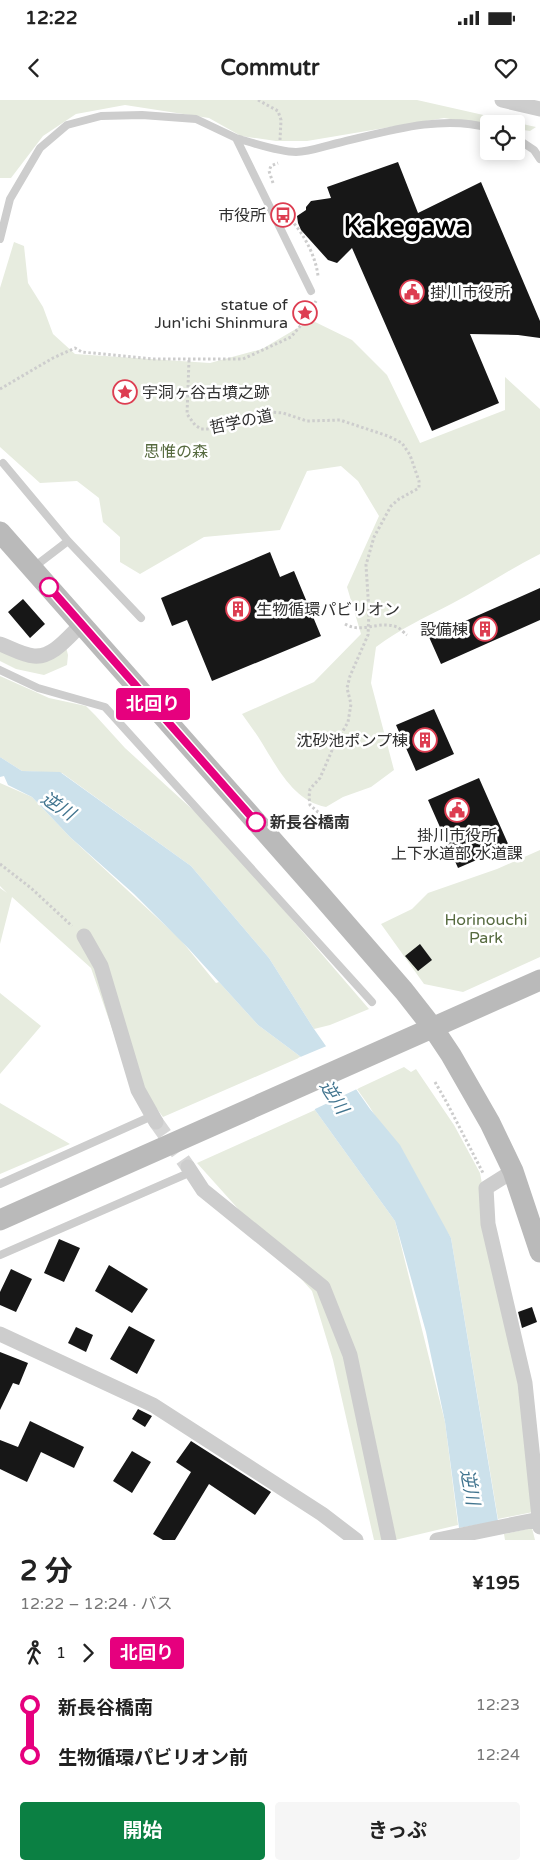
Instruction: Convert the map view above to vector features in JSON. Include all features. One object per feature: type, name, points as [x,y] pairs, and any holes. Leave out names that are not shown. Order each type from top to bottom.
[{"type":"street","points":[[502,100],[540,109]]},
{"type":"street","points":[[0,532],[404,991],[433,1028],[455,1061],[490,1123],[513,1171],[540,1252]]},
{"type":"street","points":[[0,644],[23,654],[42,656],[52,652],[82,624]]},
{"type":"street","points":[[84,936],[101,966],[138,1090],[154,1119]]},
{"type":"street","points":[[0,1220],[540,980]]},
{"type":"street","points":[[189,1169],[202,1190],[323,1287],[350,1354],[390,1540]]},
{"type":"street","points":[[437,1540],[539,1522],[525,1384],[488,1224],[486,1188],[513,1171]]},
{"type":"street","points":[[0,1334],[154,1405],[322,1514],[356,1540]]},
{"type":"lane","points":[[0,239],[10,199],[40,148],[67,125],[101,116],[142,115],[196,118],[236,138],[296,152],[384,132],[441,122],[480,126]]},
{"type":"lane","points":[[236,138],[311,291]]},
{"type":"lane","points":[[525,144],[534,150],[540,159]]},
{"type":"lane","points":[[4,463],[68,541],[141,618]]},
{"type":"lane","points":[[32,569],[68,541]]},
{"type":"lane","points":[[0,670],[38,688],[105,707],[372,1002]]},
{"type":"lane","points":[[0,1184],[154,1119]]},
{"type":"lane","points":[[0,1255],[189,1169]]},
{"type":"path","points":[[258,100],[278,111],[281,120],[276,163]]},
{"type":"path","points":[[275,188],[269,171],[271,166],[281,163]]},
{"type":"path","points":[[286,214],[300,229],[317,269],[318,277]]},
{"type":"path","points":[[0,389],[53,358],[75,348],[82,352],[154,359],[242,359],[291,337],[307,318],[321,294]]},
{"type":"path","name":"哲学の道","points":[[190,360],[187,414],[201,429],[210,429],[222,424],[270,412],[283,413],[307,421],[340,420],[388,436],[402,443],[410,455],[419,481],[419,488],[399,498],[391,506],[374,537],[366,565],[368,635],[350,676],[347,688],[351,704],[348,722],[333,748],[320,778],[310,789],[310,806],[333,819]]},
{"type":"path","points":[[345,624],[356,629],[378,625],[397,627],[407,635]]},
{"type":"path","points":[[0,864],[31,888],[84,936]]},
{"type":"path","points":[[435,1082],[482,1170],[486,1188]]},
{"type":"green space","points":[[0,100],[417,100],[483,115],[480,115],[480,124],[444,118],[307,141],[276,141],[241,136],[209,118],[125,105],[76,114],[43,136],[11,178],[0,178]]},
{"type":"green space","points":[[525,125],[536,127],[530,131],[525,130]]},
{"type":"green space","name":"思惟の森","points":[[14,242],[24,246],[28,283],[43,307],[53,334],[75,354],[210,363],[262,349],[311,320],[352,340],[387,375],[420,443],[505,410],[505,377],[540,409],[540,554],[404,629],[376,647],[371,683],[394,770],[371,787],[343,797],[326,807],[315,804],[296,791],[288,782],[242,714],[314,682],[361,634],[347,587],[379,516],[358,481],[341,466],[307,471],[280,530],[204,537],[140,574],[120,562],[120,537],[103,522],[99,498],[77,481],[40,483],[0,447],[0,288]]},
{"type":"green space","points":[[66,647],[68,655],[67,665],[44,675],[16,669],[0,661],[0,651]]},
{"type":"green space","points":[[0,676],[49,698],[86,706],[125,748],[216,831],[369,1009],[330,1025],[314,1029],[269,958],[191,866],[62,773],[22,771],[0,757]]},
{"type":"green space","points":[[0,783],[32,797],[70,837],[180,939],[216,983],[219,982],[258,1025],[301,1057],[163,1117],[125,1066],[91,968],[12,897],[0,944],[0,888],[7,893],[0,886]]},
{"type":"green space","name":"Horinouchi Park","points":[[540,850],[540,957],[463,992],[424,984],[381,924],[412,909],[428,893],[497,869]]},
{"type":"green space","points":[[0,993],[41,1026],[0,1074]]},
{"type":"green space","points":[[404,1067],[411,1072],[416,1069],[454,1125],[480,1173],[517,1371],[533,1512],[498,1519],[451,1238],[357,1089]]},
{"type":"green space","points":[[0,1103],[70,1144],[0,1174]]},
{"type":"green space","points":[[315,1110],[395,1221],[445,1422],[458,1525],[395,1540],[374,1540],[333,1360],[312,1291],[197,1163]]},
{"type":"green space","points":[[532,1528],[535,1540],[505,1540],[504,1534]]},
{"type":"water","name":"逆川","points":[[0,757],[22,771],[60,772],[191,866],[269,958],[314,1029],[370,1109],[400,1145],[451,1238],[498,1521],[459,1528],[445,1422],[426,1332],[395,1221],[315,1110],[301,1057],[258,1025],[189,949],[134,894],[70,837],[32,797],[8,785],[4,776],[0,777]]},
{"type":"pier","points":[[329,1045],[359,1088],[313,1110],[298,1058]]},
{"type":"building","name":"掛川市役所","points":[[398,162],[418,213],[481,182],[540,321],[540,338],[518,335],[470,334],[499,403],[432,431],[352,248],[337,263],[328,260],[301,230],[297,216],[306,210],[311,201],[331,198],[327,187]]},
{"type":"building","name":"生物循環パビリオン","points":[[270,552],[280,577],[294,571],[321,636],[212,681],[187,620],[172,626],[161,598]]},
{"type":"building","name":"設備棟","points":[[540,588],[540,620],[441,664],[429,637]]},
{"type":"building","points":[[23,599],[45,624],[30,638],[8,612]]},
{"type":"building","name":"沈砂池ポンプ棟","points":[[434,709],[454,754],[416,771],[396,725]]},
{"type":"building","points":[[479,778],[509,846],[458,868],[428,800]]},
{"type":"building","points":[[420,944],[432,960],[418,971],[405,956]]},
{"type":"building","points":[[59,1239],[80,1248],[64,1282],[44,1273]]},
{"type":"building","points":[[109,1265],[148,1289],[132,1313],[95,1291]]},
{"type":"building","points":[[11,1269],[32,1279],[16,1312],[0,1305],[0,1292]]},
{"type":"building","points":[[532,1307],[537,1322],[522,1328],[518,1312]]},
{"type":"building","points":[[129,1326],[155,1340],[137,1374],[110,1359]]},
{"type":"building","points":[[76,1327],[93,1335],[86,1352],[68,1343]]},
{"type":"building","points":[[0,1352],[28,1363],[19,1385],[13,1383],[0,1410]]},
{"type":"building","points":[[138,1409],[152,1416],[145,1427],[132,1419]]},
{"type":"building","points":[[30,1421],[84,1447],[74,1468],[41,1452],[27,1482],[0,1469],[0,1440],[18,1447]]},
{"type":"building","points":[[191,1441],[271,1492],[255,1515],[209,1484],[175,1540],[163,1540],[153,1534],[191,1472],[176,1462]]},
{"type":"building","points":[[132,1451],[151,1462],[132,1493],[113,1481]]},
{"type":"tunnel","points":[[156,1122],[188,1167]]},
{"type":"bus line","name":"北回り","points":[[49,587],[256,822]]},
{"type":"place","name":"市役所","points":[[283,215]]},
{"type":"place","name":"掛川市役所","points":[[412,292]]},
{"type":"place","name":"statue of Jun'ichi Shinmura","points":[[305,313]]},
{"type":"place","name":"宇洞ヶ谷古墳之跡","points":[[125,392]]},
{"type":"place","name":"生物循環パビリオン","points":[[238,609]]},
{"type":"place","name":"設備棟","points":[[485,629]]},
{"type":"place","name":"沈砂池ポンプ棟","points":[[425,740]]},
{"type":"place","name":"掛川市役所 上下水道部 水道課","points":[[457,810]]},
{"type":"place","name":"新長谷橋南","points":[[256,822]]},
{"type":"district","name":"Kakegawa","points":[[407,226]]}]
